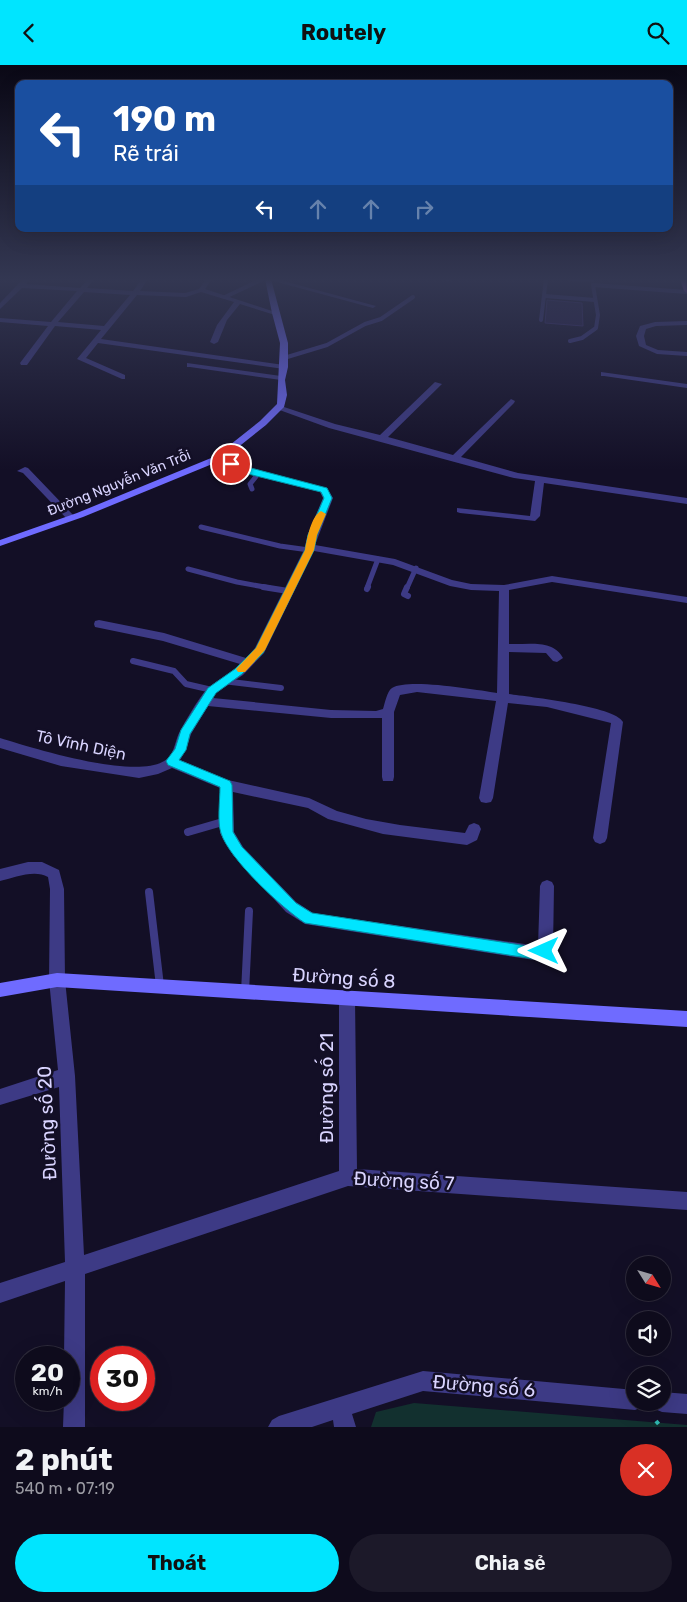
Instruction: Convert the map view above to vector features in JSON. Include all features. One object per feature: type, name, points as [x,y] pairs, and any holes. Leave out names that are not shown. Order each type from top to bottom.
[{"type":"street","points":[[24,363],[39,343]]},
{"type":"street","points":[[93,343],[81,359],[122,377]]},
{"type":"street","points":[[113,343],[284,367]]},
{"type":"street","points":[[284,343],[282,395],[281,405],[278,408],[332,426],[517,476],[687,501]]},
{"type":"street","points":[[642,343],[643,346],[650,350],[686,354]]},
{"type":"street","points":[[190,365],[282,378]]},
{"type":"street","points":[[604,375],[687,386]]},
{"type":"street","points":[[382,438],[438,384]]},
{"type":"street","points":[[455,459],[511,401]]},
{"type":"street","name":"Đường Nguyễn Văn Trỗi","points":[[0,543],[71,518],[219,458],[263,423],[278,408]]},
{"type":"street","points":[[219,458],[243,470],[324,490],[328,498],[313,535],[310,549],[260,650],[249,663],[212,690],[185,733],[180,750],[172,761],[226,785],[309,803],[321,807],[332,815],[393,831],[467,839],[472,837],[474,829]]},
{"type":"street","points":[[22,471],[25,471],[71,518]]},
{"type":"street","points":[[460,511],[532,519],[535,516],[540,480]]},
{"type":"street","points":[[310,549],[378,559],[416,569],[450,583],[471,587],[504,588],[552,579],[687,599]]},
{"type":"street","points":[[486,798],[503,699],[504,588]]},
{"type":"street","points":[[99,624],[164,637],[249,663]]},
{"type":"street","points":[[504,647],[548,649],[554,652],[558,658]]},
{"type":"street","points":[[388,777],[388,712],[395,691],[417,687],[547,703],[610,717],[616,720],[600,838]]},
{"type":"street","points":[[204,701],[331,714],[376,715],[388,712]]},
{"type":"street","name":"Tô Vĩnh Diện","points":[[0,743],[61,761],[139,773],[158,769],[172,761]]},
{"type":"street","points":[[226,785],[227,833],[238,851],[291,907],[310,919],[542,953],[545,949],[547,886]]},
{"type":"street","name":"Đường số 20","points":[[0,875],[37,867],[47,868],[54,874],[57,889],[57,980],[67,1076],[75,1269],[74,1427]]},
{"type":"street","name":"Đường số 8","points":[[0,990],[57,980],[687,1019]]},
{"type":"street","name":"Đường số 21","points":[[347,998],[348,1177]]},
{"type":"street","points":[[0,1097],[67,1076]]},
{"type":"street","name":"Đường số 7","points":[[0,1293],[348,1177],[687,1201]]},
{"type":"street","name":"Đường số 6","points":[[280,1427],[340,1406],[423,1381],[626,1399]]},
{"type":"street","points":[[671,1408],[687,1404]]},
{"type":"street","points":[[340,1406],[345,1427]]},
{"type":"lane","points":[[284,358],[332,343]]},
{"type":"lane","points":[[252,489],[250,484],[258,474]]},
{"type":"lane","points":[[201,527],[280,546],[310,549]]},
{"type":"lane","points":[[367,589],[378,559]]},
{"type":"lane","points":[[188,569],[237,582],[288,591]]},
{"type":"lane","points":[[408,595],[404,594],[416,569]]},
{"type":"lane","points":[[134,661],[174,671],[186,684],[212,690]]},
{"type":"lane","points":[[223,681],[281,688]]},
{"type":"lane","points":[[188,832],[226,821]]},
{"type":"lane","points":[[149,892],[160,987]]},
{"type":"lane","points":[[245,992],[249,911]]},
{"type":"path","points":[[659,1411],[661,1427]]},
{"type":"green space","points":[[414,1403],[687,1425],[687,1427],[371,1427],[376,1412]]},
{"type":"slow traffic","points":[[241,669],[260,650],[286,594],[311,547],[313,535],[321,514]]},
{"type":"route","points":[[231,464],[243,470],[324,490],[328,498],[313,535],[311,547],[286,594],[260,650],[249,663],[212,690],[185,733],[180,750],[172,761],[226,785],[227,833],[238,851],[291,907],[310,919],[534,953],[542,953],[544,951]]}]
